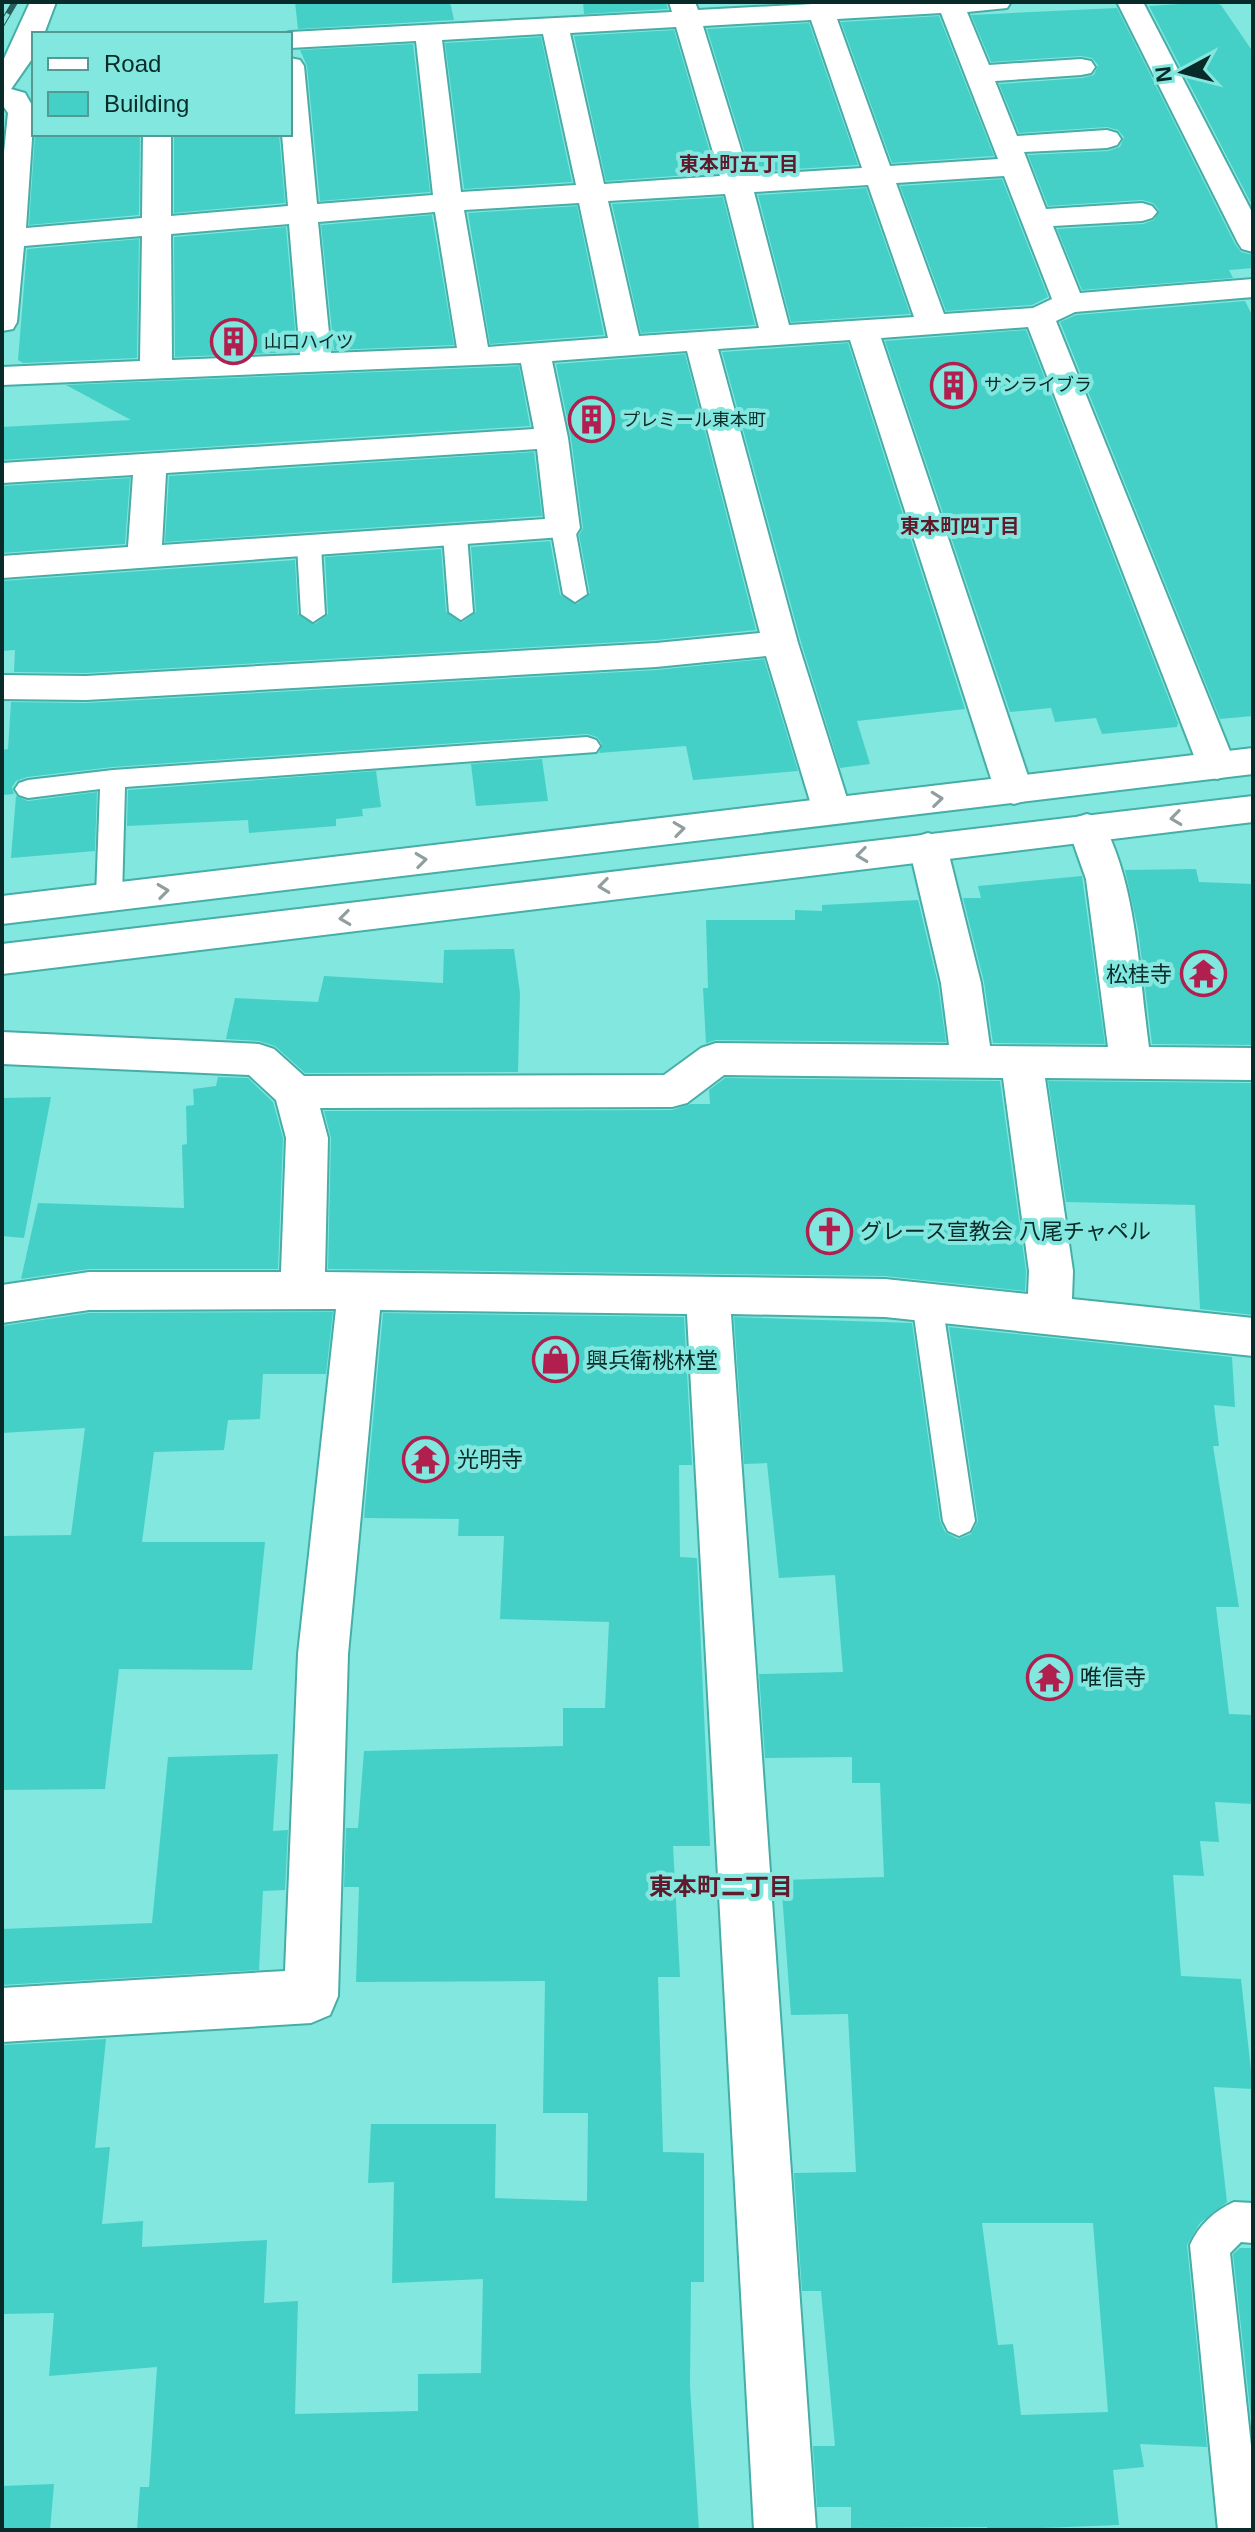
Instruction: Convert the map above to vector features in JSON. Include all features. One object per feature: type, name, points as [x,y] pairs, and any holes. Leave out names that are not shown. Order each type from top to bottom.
[{"type":"street","points":[[2,83],[43,2]]},
{"type":"street","points":[[292,39],[334,26],[428,32],[555,26],[685,10],[785,8],[821,12],[998,2]]},
{"type":"street","points":[[1130,2],[1243,197],[1253,243]]},
{"type":"street","points":[[950,3],[976,74],[1038,218],[1069,303]]},
{"type":"street","points":[[685,10],[737,184],[777,338]]},
{"type":"street","points":[[821,12],[933,326]]},
{"type":"street","points":[[555,26],[626,348]]},
{"type":"street","points":[[428,32],[448,202],[474,357]]},
{"type":"street","points":[[976,74],[1081,67]]},
{"type":"street","points":[[292,91],[316,361]]},
{"type":"street","points":[[2,95],[15,99],[22,113],[2,322]]},
{"type":"street","points":[[156,369],[157,136]]},
{"type":"street","points":[[12,238],[448,202],[879,175],[1107,139]]},
{"type":"street","points":[[1038,218],[1142,212]]},
{"type":"street","points":[[2,376],[474,357],[701,344],[1039,317],[1069,303],[1253,288]]},
{"type":"street","points":[[2,910],[1235,764],[1039,317]]},
{"type":"street","points":[[863,331],[1014,791]]},
{"type":"street","points":[[701,344],[780,643],[832,811]]},
{"type":"street","points":[[2,567],[563,528],[552,438],[535,354]]},
{"type":"street","points":[[2,473],[552,438]]},
{"type":"street","points":[[144,558],[150,464]]},
{"type":"street","points":[[2,687],[86,688],[656,655],[780,643]]},
{"type":"street","points":[[2,959],[1253,809]]},
{"type":"street","points":[[1087,828],[1105,879],[1131,1063]]},
{"type":"street","points":[[928,847],[961,983],[972,1061]]},
{"type":"street","points":[[2,1048],[259,1060],[295,1092],[307,1138],[302,1290]]},
{"type":"street","points":[[295,1092],[672,1091],[716,1059],[1253,1064]]},
{"type":"street","points":[[1022,1062],[1051,1271],[1049,1314]]},
{"type":"street","points":[[2,1304],[89,1291],[360,1290],[708,1296],[927,1302],[1253,1337]]},
{"type":"street","points":[[2,2015],[311,1996],[323,1654],[360,1290]]},
{"type":"street","points":[[708,1296],[785,2530]]},
{"type":"lane","points":[[563,528],[575,594]]},
{"type":"lane","points":[[455,535],[461,612]]},
{"type":"lane","points":[[309,546],[313,614]]},
{"type":"lane","points":[[28,789],[113,779],[587,746]]},
{"type":"lane","points":[[109,897],[113,779]]},
{"type":"lane","points":[[927,1302],[959,1521]]},
{"type":"lane","points":[[1239,2530],[1210,2245],[1234,2222],[1253,2223]]},
{"type":"building","points":[[295,2],[450,2],[454,20],[298,29]]},
{"type":"building","points":[[583,2],[666,2],[668,9],[584,14]]},
{"type":"building","points":[[1211,2],[1221,5],[1253,52],[1253,207],[1149,6]]},
{"type":"building","points":[[1117,8],[1235,244],[1241,252],[1253,255],[1253,268],[1229,270],[1233,278],[1082,290],[1057,229],[1143,224],[1154,220],[1159,210],[1153,203],[1142,200],[1048,206],[1028,155],[1108,151],[1120,147],[1124,137],[1118,130],[1107,127],[1019,133],[999,84],[1082,78],[1094,75],[1098,65],[1092,58],[1081,56],[991,62],[971,15]]},
{"type":"building","points":[[939,16],[994,156],[892,163],[841,22]]},
{"type":"building","points":[[809,23],[858,165],[751,172],[707,29]]},
{"type":"building","points":[[674,30],[716,173],[606,181],[574,36]]},
{"type":"building","points":[[541,37],[572,182],[464,189],[445,43]]},
{"type":"building","points":[[413,44],[430,192],[320,201],[307,66],[300,50]]},
{"type":"building","points":[[35,136],[140,136],[139,215],[29,225]]},
{"type":"building","points":[[174,136],[279,136],[285,203],[174,213]]},
{"type":"building","points":[[1002,179],[1048,297],[1032,305],[946,311],[900,186]]},
{"type":"building","points":[[866,188],[910,314],[791,322],[758,195]]},
{"type":"building","points":[[723,197],[755,325],[641,333],[612,204]]},
{"type":"building","points":[[577,206],[604,335],[490,344],[468,213]]},
{"type":"building","points":[[432,215],[454,345],[334,350],[321,225]]},
{"type":"building","points":[[286,227],[297,352],[175,357],[174,237]]},
{"type":"building","points":[[139,239],[137,358],[23,363],[18,360],[27,249]]},
{"type":"building","points":[[1245,301],[1253,317],[1253,716],[1220,719],[1060,322],[1076,315]]},
{"type":"building","points":[[1026,330],[1177,727],[1102,734],[1096,718],[1055,722],[1051,708],[1010,712],[885,341]]},
{"type":"building","points":[[848,343],[965,709],[857,721],[870,764],[840,768],[801,642],[722,352]]},
{"type":"building","points":[[685,354],[756,630],[656,640],[86,673],[14,672],[15,650],[2,651],[2,581],[295,560],[298,614],[315,624],[328,614],[325,557],[441,549],[446,612],[463,622],[476,612],[471,547],[550,541],[560,595],[577,604],[590,593],[579,535],[583,528],[571,438],[556,364]]},
{"type":"building","points":[[519,366],[530,426],[2,460],[2,427],[131,420],[66,385]]},
{"type":"building","points":[[534,452],[542,516],[165,542],[169,476]]},
{"type":"building","points":[[130,478],[125,544],[2,553],[2,486]]},
{"type":"building","points":[[764,659],[798,771],[693,780],[686,746],[599,753],[602,744],[597,737],[587,734],[113,767],[27,777],[16,781],[12,787],[14,794],[2,795],[2,750],[8,749],[11,702],[86,703],[656,670]]},
{"type":"building","points":[[542,759],[548,801],[476,806],[471,764]]},
{"type":"building","points":[[376,771],[381,807],[362,809],[363,816],[336,819],[336,826],[249,833],[248,820],[127,826],[128,790]]},
{"type":"building","points":[[97,792],[95,851],[11,858],[16,796],[28,801]]},
{"type":"building","points":[[1196,869],[1199,882],[1253,884],[1253,1045],[1152,1044],[1138,929],[1125,870]]},
{"type":"building","points":[[1082,876],[1105,1044],[993,1043],[984,982],[963,898],[981,898],[978,886]]},
{"type":"building","points":[[918,900],[938,984],[946,1042],[716,1040],[706,1043],[703,988],[708,988],[706,920],[795,920],[795,910],[822,911],[822,905]]},
{"type":"building","points":[[514,949],[520,993],[518,1072],[305,1073],[275,1046],[259,1041],[226,1039],[235,998],[318,1002],[324,976],[443,983],[444,950]]},
{"type":"building","points":[[218,1077],[248,1078],[273,1102],[283,1138],[278,1269],[89,1269],[21,1279],[38,1203],[184,1208],[182,1145],[187,1144],[186,1106],[194,1105],[193,1089],[216,1086]]},
{"type":"building","points":[[725,1078],[1000,1081],[1026,1271],[1025,1291],[885,1276],[328,1269],[331,1138],[324,1111],[672,1110],[691,1104],[710,1104],[709,1090]]},
{"type":"building","points":[[1048,1081],[1253,1083],[1253,1315],[1200,1309],[1195,1205],[1066,1202]]},
{"type":"building","points":[[51,1097],[24,1238],[2,1236],[2,1098]]},
{"type":"building","points":[[333,1312],[326,1374],[263,1374],[260,1419],[228,1420],[224,1450],[154,1452],[142,1542],[265,1542],[252,1670],[119,1669],[105,1789],[2,1790],[2,1536],[71,1535],[85,1428],[2,1433],[2,1326],[89,1313]]},
{"type":"building","points":[[383,1313],[684,1317],[692,1465],[679,1465],[680,1557],[697,1558],[710,1846],[673,1846],[680,1977],[658,1977],[663,2152],[704,2153],[704,2282],[691,2282],[690,2386],[699,2530],[137,2530],[140,2487],[149,2487],[157,2367],[49,2376],[54,2313],[2,2314],[2,2045],[106,2039],[95,2148],[110,2147],[102,2224],[143,2221],[142,2247],[267,2240],[264,2303],[298,2301],[295,2414],[418,2411],[418,2374],[481,2373],[483,2279],[392,2283],[394,2182],[368,2183],[371,2124],[496,2124],[495,2198],[587,2201],[588,2113],[543,2113],[545,1981],[356,1982],[359,1887],[344,1887],[346,1828],[358,1828],[364,1751],[563,1746],[563,1708],[605,1708],[609,1622],[500,1619],[504,1536],[458,1536],[459,1519],[364,1518]]},
{"type":"building","points":[[734,1317],[912,1323],[940,1521],[945,1532],[958,1539],[971,1534],[978,1521],[949,1327],[1232,1357],[1235,1407],[1214,1405],[1219,1446],[1213,1446],[1239,1607],[1216,1607],[1229,1714],[1253,1715],[1253,1804],[1215,1802],[1219,1842],[1200,1841],[1204,1876],[1173,1875],[1181,1976],[1241,1979],[1253,2089],[1214,2087],[1227,2202],[1200,2223],[1187,2245],[1207,2447],[1140,2444],[1144,2467],[1113,2470],[1119,2525],[988,2530],[987,2527],[851,2528],[851,2507],[817,2507],[813,2446],[835,2446],[821,2291],[802,2291],[794,2173],[856,2172],[848,2014],[791,2015],[781,1880],[884,1877],[880,1783],[852,1783],[852,1757],[765,1758],[759,1674],[843,1672],[835,1575],[779,1578],[767,1463],[744,1464]],"holes":[[[982,2223],[1093,2223],[1108,2412],[1021,2415],[1013,2344],[998,2345]]]},
{"type":"building","points":[[278,1754],[273,1831],[288,1830],[285,1890],[263,1891],[259,1970],[2,1985],[2,1929],[152,1923],[168,1757]]},
{"type":"building","points":[[1240,2248],[1253,2248],[1253,2436],[1233,2254]]},
{"type":"building","points":[[54,2484],[50,2530],[2,2530],[2,2486]]},
{"type":"railway","points":[[2,24],[15,2]]},
{"type":"place","name":"山口ハイツ","points":[[233,342]]},
{"type":"place","name":"サンライブラ","points":[[953,385]]},
{"type":"place","name":"プレミール東本町","points":[[591,420]]},
{"type":"place","name":"松桂寺","points":[[1203,974]]},
{"type":"place","name":"グレース宣教会 八尾チャペル","points":[[829,1231]]},
{"type":"place","name":"興兵衛桃林堂","points":[[555,1360]]},
{"type":"place","name":"光明寺","points":[[426,1459]]},
{"type":"place","name":"唯信寺","points":[[1049,1677]]},
{"type":"district","name":"東本町五丁目","points":[[739,164]]},
{"type":"district","name":"東本町四丁目","points":[[960,526]]},
{"type":"district","name":"東本町二丁目","points":[[721,1887]]}]
